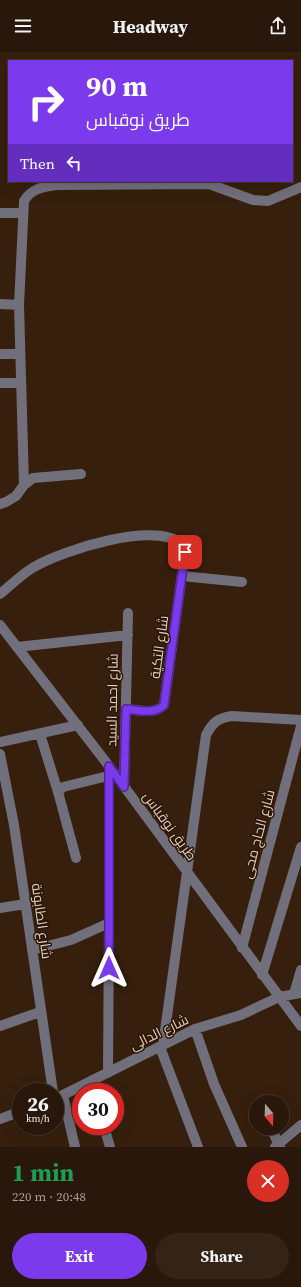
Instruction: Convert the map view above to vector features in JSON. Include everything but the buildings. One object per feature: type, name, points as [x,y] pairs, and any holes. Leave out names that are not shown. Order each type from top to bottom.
[{"type":"street","points":[[24,484],[19,305],[23,213],[24,201],[28,194],[43,187],[56,185],[209,184],[254,200],[268,201],[301,187]]},
{"type":"street","points":[[0,214],[23,213]]},
{"type":"street","points":[[0,304],[19,305]]},
{"type":"street","points":[[0,354],[20,354]]},
{"type":"street","points":[[0,382],[21,383]]},
{"type":"street","points":[[0,504],[16,496],[24,484],[28,481],[40,477],[81,474]]},
{"type":"street","name":"شارع التكية","points":[[0,594],[32,568],[60,555],[91,544],[145,535],[180,542],[184,547],[185,552],[164,705],[158,710],[152,711],[126,709]]},
{"type":"street","points":[[182,576],[242,582]]},
{"type":"street","name":"شارع احمد السيد","points":[[124,787],[128,613]]},
{"type":"street","name":"طريق نوقباس","points":[[0,625],[78,725],[108,771],[124,787],[301,1026]]},
{"type":"street","points":[[17,647],[128,635]]},
{"type":"street","points":[[198,1147],[161,1046],[188,873],[206,735],[211,724],[221,718],[232,716],[301,720]]},
{"type":"street","points":[[0,742],[78,725]]},
{"type":"street","name":"شارع الحاج محى","points":[[242,948],[301,726]]},
{"type":"street","points":[[40,734],[76,858]]},
{"type":"street","name":"شارع الطابونة","points":[[0,754],[14,825],[52,1083]]},
{"type":"street","points":[[58,792],[63,787],[108,771],[108,1073]]},
{"type":"street","points":[[262,975],[301,847]]},
{"type":"street","points":[[0,908],[25,904]]},
{"type":"street","points":[[32,950],[71,940],[109,923]]},
{"type":"street","points":[[298,994],[301,970]]},
{"type":"street","name":"شارع الدالى","points":[[64,1094],[195,1029],[241,1015],[279,997],[298,994]]},
{"type":"street","points":[[0,1026],[40,1012]]},
{"type":"street","points":[[195,1029],[214,1084],[242,1147]]},
{"type":"street","points":[[64,1113],[75,1147]]},
{"type":"street","points":[[0,1119],[12,1114]]},
{"type":"street","points":[[274,1135],[278,1146],[301,1125]]},
{"type":"street","points":[[107,1135],[110,1147]]},
{"type":"route","points":[[109,968],[109,766],[124,787],[126,709],[152,711],[158,710],[164,705],[185,552]]}]
